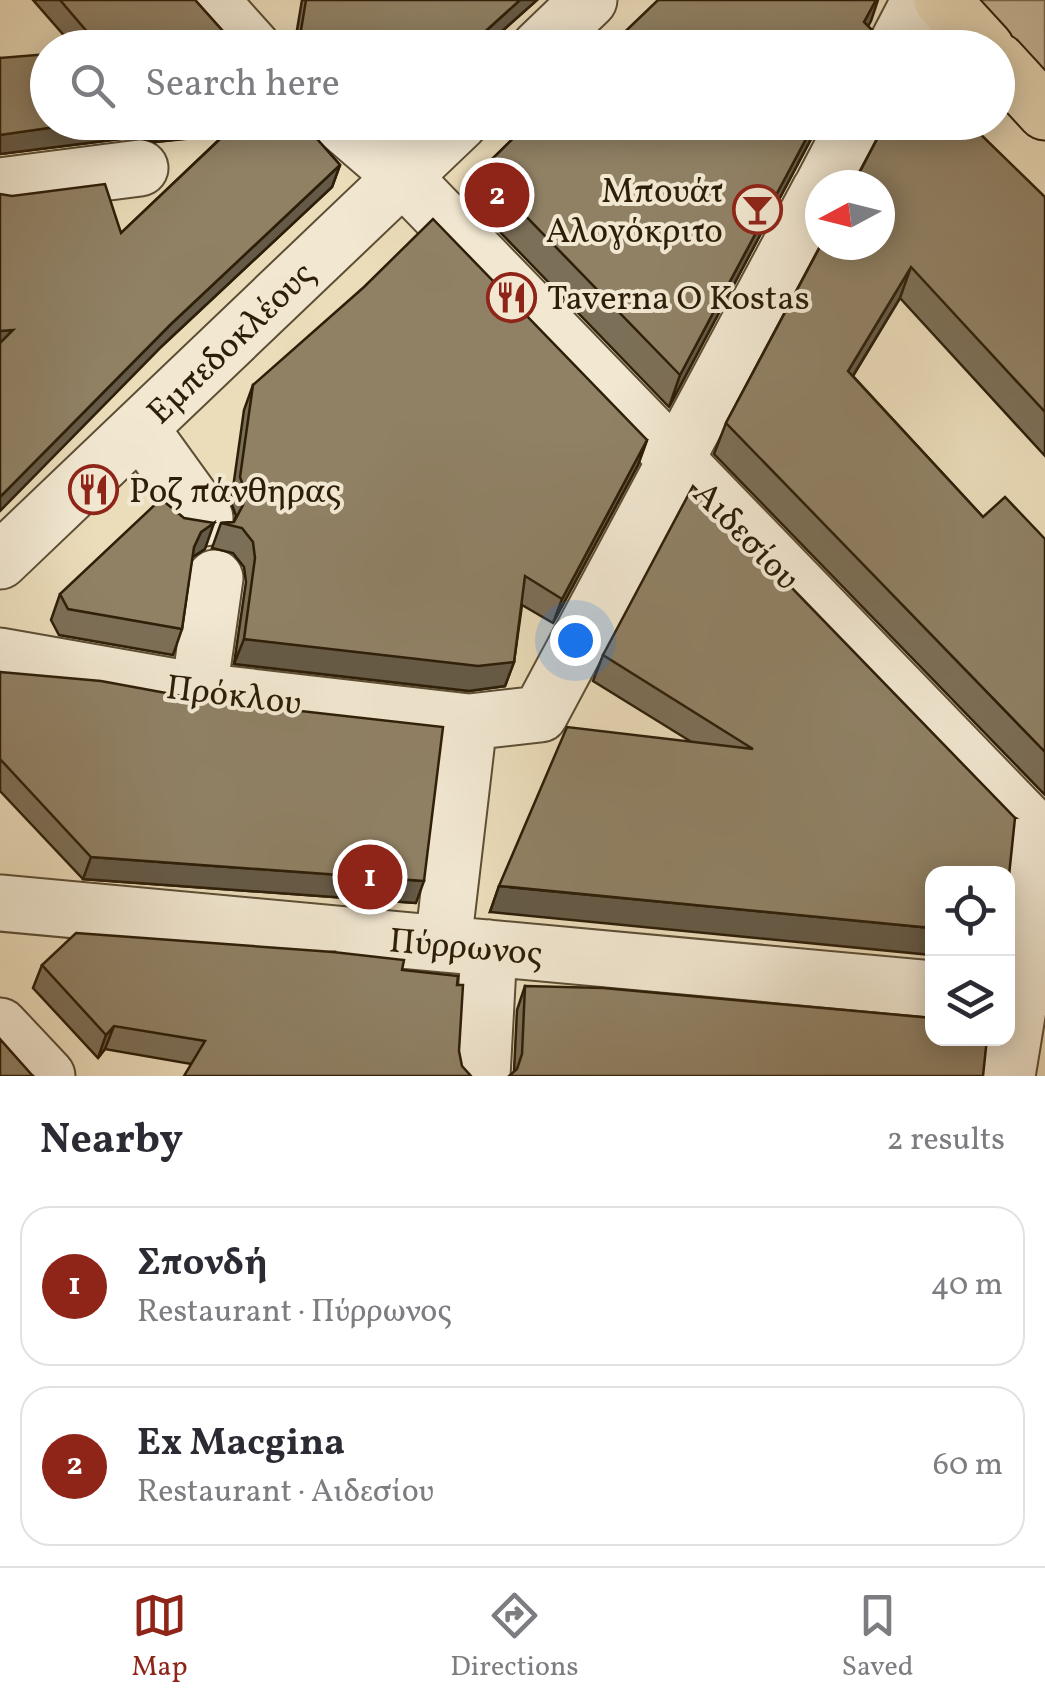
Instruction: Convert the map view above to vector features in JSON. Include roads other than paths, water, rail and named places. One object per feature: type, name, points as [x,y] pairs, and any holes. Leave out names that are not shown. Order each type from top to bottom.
[{"type":"main road","points":[[942,0],[970,30]]},
{"type":"main road","points":[[1015,79],[1045,112]]},
{"type":"street","points":[[210,0],[238,30]]},
{"type":"street","points":[[259,30],[265,0]]},
{"type":"street","points":[[558,30],[589,0]]},
{"type":"street","points":[[904,30],[920,0]]},
{"type":"street","name":"Αιδεσίου","points":[[359,140],[402,178],[676,462],[1041,829],[1024,997],[1008,1076]]},
{"type":"street","name":"Εμπεδοκλέους","points":[[0,561],[441,140]]},
{"type":"street","points":[[831,170],[846,140]]},
{"type":"street","points":[[0,186],[140,168]]},
{"type":"street","points":[[676,462],[805,218]]},
{"type":"street","points":[[140,428],[205,518]]},
{"type":"street","name":"Πρόκλου","points":[[0,656],[199,691],[469,722],[540,714],[676,462]]},
{"type":"street","points":[[199,691],[215,578]]},
{"type":"street","points":[[469,722],[466,946],[482,1076]]},
{"type":"street","name":"Πύρρωνος","points":[[0,903],[925,988]]},
{"type":"street","points":[[0,1026],[47,1076]]},
{"type":"place","name":"Ex Macgina","points":[[497,195]]},
{"type":"place","name":"Μπουάτ Αλογόκριτο","points":[[758,210]]},
{"type":"place","name":"Taverna O Kostas","points":[[512,297]]},
{"type":"place","name":"Ροζ πάνθηρας","points":[[94,490]]},
{"type":"place","name":"Σπονδή","points":[[370,877]]}]
